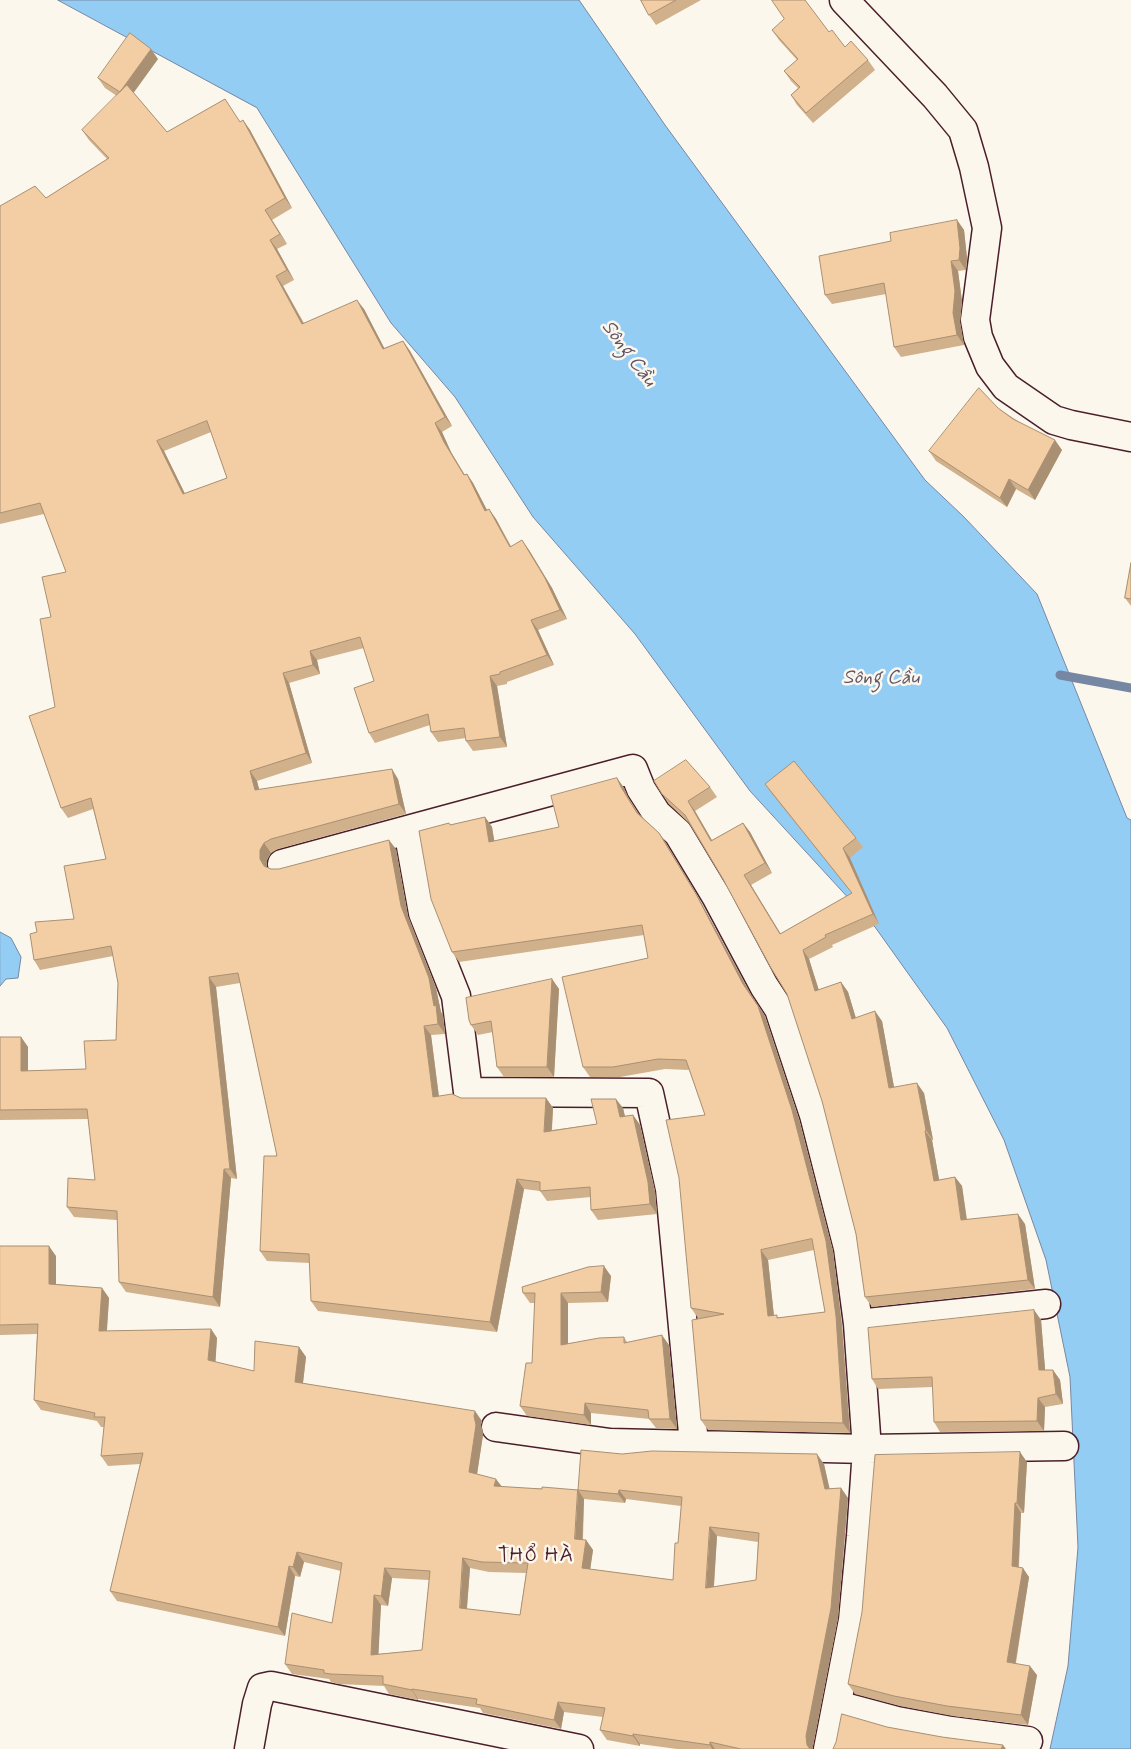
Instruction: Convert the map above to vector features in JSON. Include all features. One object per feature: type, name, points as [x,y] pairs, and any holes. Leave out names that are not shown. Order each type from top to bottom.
[{"type":"street","points":[[844,0],[936,96],[962,130],[974,167],[987,228],[975,320],[978,337],[990,366],[1006,387],[1054,420],[1131,437]]},
{"type":"street","points":[[282,864],[633,769],[641,789],[657,814],[678,833],[711,888],[764,986],[779,1009],[814,1115],[848,1248],[858,1324],[867,1449],[853,1620],[828,1749]]},
{"type":"street","points":[[408,830],[423,913],[456,996],[468,1092],[649,1093],[670,1189],[694,1444]]},
{"type":"street","points":[[858,1324],[1046,1304]]},
{"type":"street","points":[[496,1427],[610,1443],[867,1449],[1064,1446]]},
{"type":"street","points":[[249,1749],[257,1704],[262,1688],[271,1686],[579,1749]]},
{"type":"street","points":[[837,1705],[897,1721],[951,1731],[1028,1741]]},
{"type":"water","name":"Sông Cầu","points":[[58,0],[579,0],[665,125],[925,480],[964,517],[1037,594],[1127,818],[1131,820],[1131,1749],[1050,1749],[1068,1666],[1078,1547],[1070,1377],[1046,1260],[1004,1140],[947,1028],[875,927],[750,791],[635,634],[533,517],[455,397],[391,323],[257,108]]},
{"type":"water","points":[[0,932],[11,938],[21,957],[18,978],[6,979],[0,986]]},
{"type":"building","points":[[641,0],[676,0],[649,15]]},
{"type":"building","points":[[772,0],[805,0],[829,32],[832,30],[845,47],[851,41],[868,60],[806,113],[791,95],[800,87],[784,71],[798,59],[772,30],[784,19]]},
{"type":"building","points":[[130,33],[151,49],[120,92],[98,78]]},
{"type":"building","points":[[127,85],[167,132],[225,99],[240,122],[243,120],[285,198],[265,210],[280,234],[270,240],[287,270],[276,276],[302,324],[357,300],[383,349],[403,341],[445,417],[435,423],[444,442],[464,475],[467,474],[485,511],[489,509],[510,547],[522,540],[545,578],[560,610],[531,620],[547,655],[500,672],[500,674],[490,676],[500,737],[466,741],[464,728],[431,732],[428,714],[369,733],[354,688],[374,681],[360,637],[310,651],[313,665],[283,673],[306,753],[250,771],[255,790],[392,769],[399,804],[271,839],[264,843],[260,850],[260,859],[264,866],[271,869],[279,869],[389,840],[401,906],[429,978],[434,1006],[436,1005],[438,1024],[424,1026],[433,1097],[452,1094],[461,1098],[546,1098],[544,1132],[597,1124],[591,1099],[616,1099],[620,1117],[633,1115],[648,1182],[650,1204],[591,1210],[590,1187],[540,1191],[540,1182],[517,1179],[490,1322],[311,1301],[309,1254],[260,1251],[264,1156],[277,1156],[238,973],[209,977],[230,1169],[224,1169],[213,1297],[119,1282],[117,1211],[67,1207],[68,1178],[95,1180],[87,1109],[0,1110],[0,1037],[21,1037],[21,1071],[86,1069],[84,1041],[116,1040],[118,983],[111,946],[34,960],[30,934],[37,932],[35,922],[74,919],[64,866],[106,859],[91,798],[61,808],[29,716],[55,707],[40,619],[51,617],[42,577],[66,572],[40,503],[0,513],[0,206],[35,186],[46,198],[109,158],[82,130]],"holes":[[[207,421],[227,478],[183,494],[157,441]]]},
{"type":"building","points":[[957,220],[960,248],[959,260],[951,261],[955,291],[953,313],[957,335],[894,347],[884,283],[825,295],[819,256],[891,241],[890,233]]},
{"type":"building","points":[[979,388],[998,408],[1013,419],[1055,440],[1028,490],[1009,479],[1000,498],[929,451]]},
{"type":"building","points":[[1131,563],[1131,599],[1125,598]]},
{"type":"building","points":[[686,760],[710,787],[688,801],[711,841],[743,823],[765,863],[744,875],[780,934],[852,893],[765,784],[794,761],[856,838],[843,848],[873,914],[825,935],[826,937],[803,950],[815,991],[841,982],[852,1019],[875,1011],[889,1088],[917,1083],[934,1181],[955,1177],[961,1220],[1018,1214],[1028,1280],[865,1297],[856,1234],[822,1101],[787,994],[685,815],[662,794],[654,781]]},
{"type":"building","points":[[617,778],[637,813],[659,833],[696,894],[743,984],[758,1006],[792,1110],[826,1241],[836,1316],[843,1423],[701,1420],[692,1320],[724,1314],[691,1308],[679,1178],[666,1120],[705,1115],[686,1060],[658,1059],[613,1067],[583,1067],[562,977],[648,958],[642,925],[452,952],[431,899],[419,831],[449,823],[450,825],[485,817],[489,842],[559,827],[551,796]],"holes":[[[812,1239],[825,1312],[777,1318],[777,1315],[768,1316],[761,1250]]]},
{"type":"building","points":[[552,979],[547,1067],[497,1067],[491,1021],[471,1025],[466,998]]},
{"type":"building","points":[[0,1246],[49,1246],[49,1284],[102,1288],[99,1331],[211,1329],[208,1360],[254,1371],[255,1341],[299,1347],[295,1382],[475,1411],[476,1425],[469,1472],[496,1479],[494,1486],[578,1490],[581,1450],[622,1454],[652,1451],[817,1454],[825,1489],[841,1488],[831,1608],[806,1736],[807,1745],[810,1749],[741,1749],[710,1742],[710,1745],[633,1734],[633,1736],[600,1730],[605,1708],[558,1702],[554,1720],[476,1704],[477,1699],[383,1684],[383,1676],[331,1674],[324,1673],[324,1670],[285,1664],[292,1613],[332,1623],[342,1563],[297,1552],[293,1567],[289,1566],[278,1627],[110,1591],[143,1453],[101,1456],[105,1417],[94,1417],[95,1413],[34,1400],[38,1324],[0,1325]],"holes":[[[578,1490],[618,1494],[619,1490],[682,1497],[678,1543],[675,1543],[673,1580],[582,1568],[586,1540],[575,1539]],[[710,1527],[759,1533],[756,1580],[706,1588]],[[463,1558],[482,1562],[528,1563],[520,1615],[460,1608]],[[385,1568],[430,1571],[422,1650],[371,1655],[374,1595],[381,1596]]]},
{"type":"building","points":[[604,1266],[601,1292],[561,1293],[561,1345],[599,1338],[624,1337],[624,1343],[662,1335],[670,1419],[649,1419],[648,1410],[585,1403],[584,1415],[520,1406],[526,1363],[532,1363],[535,1293],[523,1293],[522,1287],[588,1267]]},
{"type":"building","points":[[1034,1310],[1039,1370],[1053,1370],[1056,1394],[1038,1398],[1037,1421],[934,1422],[932,1377],[872,1379],[868,1328]]},
{"type":"building","points":[[1020,1452],[1012,1566],[1023,1568],[1007,1662],[1030,1666],[1021,1715],[947,1706],[894,1696],[848,1684],[862,1612],[875,1455]]},
{"type":"building","points":[[842,1714],[887,1727],[1003,1745],[1001,1749],[833,1749]]},
{"type":"waterway","points":[[1060,675],[1131,688]]},
{"type":"district","name":"THỔ HÀ","points":[[536,1557]]}]
